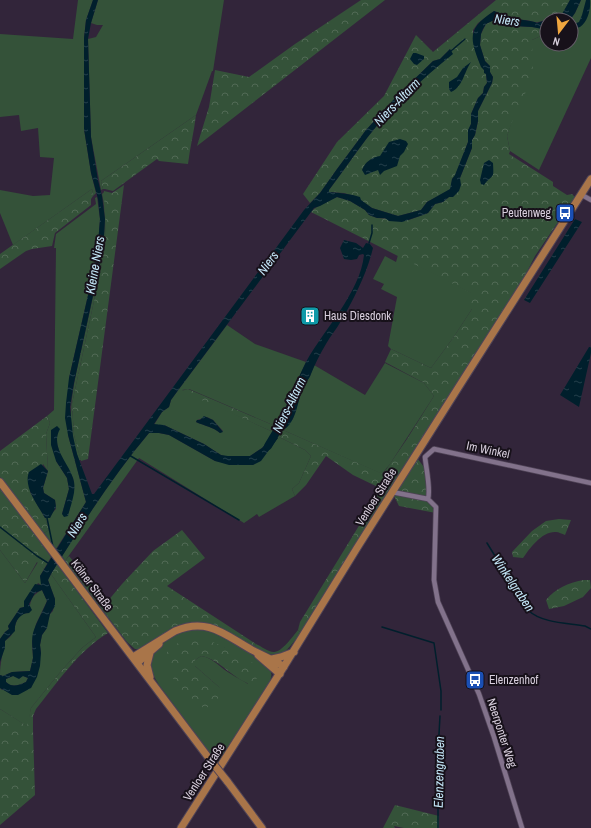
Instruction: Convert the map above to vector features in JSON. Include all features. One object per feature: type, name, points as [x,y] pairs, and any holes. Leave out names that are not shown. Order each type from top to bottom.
[{"type":"main road","name":"Venloer Straße","points":[[181,828],[294,652],[392,492],[514,299],[591,180]]},
{"type":"main road","name":"Kölner Straße","points":[[0,482],[262,828]]},
{"type":"main road","points":[[135,660],[169,635],[182,628],[197,625],[219,630],[284,667]]},
{"type":"main road","points":[[135,660],[150,653],[169,635]]},
{"type":"main road","points":[[252,650],[280,674]]},
{"type":"main road","points":[[272,659],[294,652]]},
{"type":"main road","points":[[150,653],[147,665],[151,682]]},
{"type":"street","points":[[582,195],[591,200]]},
{"type":"street","name":"Im Winkel","points":[[428,498],[430,494],[426,470],[426,457],[434,448],[591,483]]},
{"type":"street","points":[[392,492],[428,498]]},
{"type":"street","name":"Neerponter Weg","points":[[428,498],[436,507],[434,580],[438,602],[479,694],[522,828]]},
{"type":"green space","points":[[78,0],[93,0],[86,20],[84,38],[84,129],[91,173],[96,193],[93,196],[92,189],[13,245],[0,213],[0,190],[33,196],[50,195],[54,158],[40,157],[38,128],[21,131],[19,115],[0,117],[0,34],[73,39]]},
{"type":"green space","points":[[98,0],[224,0],[213,71],[196,115],[101,181],[103,189],[101,190],[91,137],[88,39],[96,37],[103,25],[91,23]]},
{"type":"green space","points":[[361,0],[385,0],[197,146],[209,107],[215,70],[249,77]]},
{"type":"green space","points":[[496,0],[570,0],[564,12],[539,12],[538,22],[513,18],[494,11],[478,23],[473,30],[473,39],[478,59],[486,74],[487,83],[471,114],[468,142],[455,176],[452,179],[451,189],[427,202],[421,210],[398,216],[372,208],[354,196],[344,193],[329,192],[362,144],[386,115],[429,73],[452,54],[450,49],[440,59],[433,61],[396,97],[366,130],[320,193],[310,203],[303,194],[337,142],[384,96],[416,35],[433,52]]},
{"type":"green space","points":[[581,0],[591,0],[591,58],[539,170],[510,151],[507,136],[532,56],[532,40],[539,37],[539,52],[579,52],[579,12],[575,12]]},
{"type":"green space","points":[[497,20],[514,26],[539,28],[539,37],[532,40],[533,77],[513,119],[507,136],[510,151],[509,154],[553,182],[553,186],[567,195],[572,194],[575,197],[535,256],[509,307],[415,455],[426,470],[428,499],[436,507],[436,513],[399,506],[392,492],[301,633],[298,630],[300,622],[368,511],[380,488],[353,475],[326,456],[306,485],[295,496],[292,489],[299,483],[311,456],[305,450],[271,433],[271,431],[181,391],[188,389],[275,426],[280,432],[283,430],[383,474],[434,396],[424,383],[385,362],[391,349],[431,368],[472,309],[464,301],[471,293],[311,212],[320,205],[337,197],[350,201],[365,210],[369,215],[377,218],[409,220],[428,213],[435,204],[443,202],[449,197],[460,178],[472,148],[472,140],[475,135],[478,121],[478,111],[492,83],[493,77],[490,72],[490,66],[485,61],[480,45],[481,34],[486,24]]},
{"type":"green space","points":[[196,115],[188,164],[159,161],[157,159],[113,191],[103,189],[101,181]]},
{"type":"green space","points":[[124,185],[88,459],[81,461],[74,435],[72,404],[103,259],[106,239],[104,191],[112,193]]},
{"type":"green space","points":[[92,189],[93,196],[91,199],[91,205],[55,233],[52,246],[26,251],[0,269],[0,254]]},
{"type":"green space","points":[[105,191],[106,239],[103,259],[72,404],[73,390],[101,257],[105,225],[102,194]]},
{"type":"green space","points":[[97,197],[100,219],[97,256],[69,378],[68,435],[86,502],[56,549],[44,533],[49,530],[45,518],[50,518],[51,514],[56,509],[55,500],[44,493],[43,488],[48,471],[46,434],[50,423],[47,416],[54,410],[56,248],[54,248],[56,234],[96,204],[95,198]],"holes":[[[57,441],[60,455],[73,478],[74,488],[69,512],[62,514],[69,489],[67,478],[56,461]]]},
{"type":"green space","points":[[398,255],[472,293],[472,309],[431,368],[391,349],[388,346],[397,297],[381,289],[384,284],[373,279],[385,256],[396,262]]},
{"type":"green space","points":[[227,325],[255,344],[306,362],[283,413],[275,426],[189,389],[182,390],[271,431],[271,433],[305,450],[311,456],[299,483],[292,489],[295,496],[259,517],[257,514],[244,523],[139,458],[65,561],[62,556],[82,525],[114,478],[149,433],[169,435],[215,461],[253,465],[278,438],[273,436],[262,448],[250,456],[228,457],[221,455],[204,444],[164,425],[154,425],[162,412],[169,407],[171,400]],"holes":[[[207,417],[213,420],[223,431],[220,433],[212,428],[196,422],[197,420]]]},
{"type":"green space","points":[[385,363],[424,383],[434,396],[382,474],[283,430],[293,419],[302,388],[310,376],[314,365],[365,395]]},
{"type":"green space","points":[[72,404],[74,435],[81,460],[79,460],[74,445],[72,431]]},
{"type":"green space","points":[[47,416],[50,423],[46,434],[48,471],[43,464],[30,492],[45,518],[49,530],[44,533],[40,530],[0,477],[0,451]]},
{"type":"green space","points":[[0,486],[51,557],[44,569],[37,562],[25,583],[0,550]]},
{"type":"green space","points":[[559,519],[571,520],[565,535],[556,532],[546,534],[537,541],[523,558],[513,557],[512,552],[532,531],[546,521]]},
{"type":"green space","points":[[182,530],[205,558],[167,586],[256,644],[254,647],[217,626],[197,622],[186,623],[176,627],[141,649],[135,649],[127,642],[65,561],[69,556],[107,602],[153,551]]},
{"type":"green space","points":[[0,550],[25,583],[38,562],[44,569],[40,576],[42,583],[41,585],[38,583],[24,607],[20,608],[8,626],[9,629],[0,639]]},
{"type":"green space","points":[[57,564],[108,633],[97,640],[78,658],[36,709],[33,716],[35,795],[0,825],[0,709],[27,726],[31,708],[82,648],[96,637],[51,574]]},
{"type":"green space","points":[[51,574],[96,637],[82,648],[31,708],[28,727],[0,709],[0,688],[2,690],[31,688],[41,653],[40,645],[42,635],[47,628],[50,614],[53,611],[55,599],[48,580]]},
{"type":"green space","points":[[590,580],[591,588],[583,597],[564,606],[549,609],[546,600],[554,592],[567,584]]},
{"type":"green space","points":[[42,590],[47,601],[36,624],[32,642],[33,658],[30,671],[12,672],[3,676],[0,675],[5,641],[14,631],[19,617],[29,613],[31,602],[35,594]]},
{"type":"green space","points":[[192,629],[206,629],[220,634],[266,664],[271,673],[269,684],[218,764],[159,685],[151,668],[151,659],[159,647],[174,635]],"holes":[[[224,647],[248,684],[227,672],[206,657],[201,656],[195,660],[195,666],[220,688],[166,653]]]},
{"type":"green space","points":[[298,630],[301,633],[290,647],[281,654],[270,654],[254,647],[256,644],[269,651],[277,651],[287,643]]},
{"type":"green space","points":[[195,637],[220,645],[253,663],[256,667],[257,673],[257,678],[254,685],[240,679],[215,661],[201,656],[195,660],[195,666],[220,688],[221,693],[217,700],[205,709],[190,697],[174,680],[170,672],[166,653],[179,642]]},
{"type":"green space","points":[[13,676],[23,676],[28,678],[26,682],[18,685],[8,684],[6,679]]},
{"type":"green space","points":[[395,805],[439,816],[439,828],[404,828],[394,826],[395,828],[383,828]]},
{"type":"water","points":[[93,0],[98,0],[88,39],[91,137],[105,219],[104,237],[101,259],[70,407],[73,436],[77,454],[92,494],[94,494],[304,210],[320,193],[366,130],[396,97],[433,61],[440,59],[450,49],[453,54],[418,83],[386,115],[367,138],[329,190],[329,192],[349,194],[360,197],[361,200],[372,208],[398,216],[421,210],[427,202],[450,189],[452,179],[468,142],[468,130],[471,124],[471,114],[487,83],[486,74],[481,67],[473,42],[473,35],[479,23],[494,11],[521,20],[539,22],[539,28],[514,26],[497,20],[486,24],[483,29],[480,45],[485,61],[490,66],[490,72],[493,77],[492,83],[478,111],[478,121],[475,135],[472,140],[472,148],[460,178],[461,185],[459,191],[453,197],[449,197],[443,202],[435,204],[428,213],[402,222],[389,221],[385,218],[377,218],[369,215],[365,210],[350,201],[337,197],[314,208],[179,389],[171,400],[169,407],[162,412],[154,424],[164,425],[204,444],[221,455],[228,456],[250,456],[262,448],[273,436],[278,438],[261,461],[253,465],[229,465],[215,461],[169,435],[149,433],[110,484],[51,574],[48,580],[55,599],[55,606],[50,614],[47,628],[42,635],[40,645],[40,666],[37,677],[31,688],[18,695],[12,695],[0,688],[0,675],[3,676],[12,672],[30,671],[33,658],[33,633],[47,601],[42,590],[35,593],[29,604],[32,610],[29,613],[20,616],[16,624],[15,631],[5,641],[5,648],[0,662],[0,639],[9,629],[8,626],[20,608],[24,607],[24,601],[35,584],[41,585],[40,576],[86,502],[68,435],[65,418],[69,378],[97,256],[100,219],[98,199],[91,173],[84,129],[84,38],[86,20]],"holes":[[[13,676],[19,679],[23,676],[28,678],[26,682],[21,684],[11,685],[6,682],[6,679]]]},
{"type":"water","points":[[570,0],[581,0],[575,12],[563,12]]},
{"type":"water","points":[[586,0],[590,0],[587,18],[583,25],[579,27],[579,22]]},
{"type":"water","points":[[413,53],[424,56],[424,59],[417,65],[410,59]]},
{"type":"water","points":[[471,62],[461,83],[451,92],[449,89],[449,82],[457,77],[463,68]]},
{"type":"water","points":[[400,139],[406,141],[408,144],[400,156],[397,166],[384,171],[380,175],[378,170],[365,175],[362,170],[367,162],[380,156],[389,142]]},
{"type":"water","points":[[489,160],[493,163],[493,175],[484,185],[481,184],[480,180],[484,163]]},
{"type":"water","points":[[575,219],[582,222],[530,303],[524,300]]},
{"type":"water","points":[[344,240],[356,243],[363,248],[366,243],[370,244],[373,248],[367,267],[351,304],[329,338],[303,388],[293,419],[285,429],[280,432],[275,426],[284,411],[302,370],[313,349],[349,297],[361,269],[364,255],[359,255],[357,259],[344,259],[340,248]]},
{"type":"water","points":[[589,347],[591,347],[591,353],[579,407],[560,395]]},
{"type":"water","points":[[204,416],[213,420],[223,432],[220,433],[212,428],[196,422]]},
{"type":"water","points":[[57,426],[60,429],[57,436],[58,448],[71,472],[74,482],[74,495],[68,516],[64,517],[62,514],[69,489],[67,478],[56,461],[51,445],[51,430]]},
{"type":"water","points":[[41,464],[48,471],[43,488],[44,493],[55,500],[56,507],[50,518],[45,518],[32,496],[28,484],[29,472]]},
{"type":"waterway","points":[[451,51],[465,39]]},
{"type":"waterway","points":[[369,243],[372,233],[372,225]]},
{"type":"waterway","name":"Niers-Altarm","points":[[268,446],[283,421]]},
{"type":"waterway","points":[[129,455],[239,520]]},
{"type":"waterway","points":[[47,518],[53,547]]},
{"type":"waterway","points":[[0,527],[48,563]]},
{"type":"waterway","name":"Winkelgraben","points":[[487,543],[529,611],[541,618],[585,626],[591,629]]},
{"type":"waterway","name":"Elenzengraben","points":[[382,627],[434,643],[441,691],[441,710]]},
{"type":"waterway","name":"Elenzengraben","points":[[438,828],[438,752],[440,716]]},
{"type":"place","name":"Peutenweg","points":[[565,213]]},
{"type":"place","name":"Haus Diesdonk","points":[[310,316]]},
{"type":"place","name":"Elenzenhof","points":[[475,680]]},
{"type":"water label","name":"Niers","points":[[507,20]]},
{"type":"water label","name":"Niers","points":[[268,263]]},
{"type":"water label","name":"Kleine Niers","points":[[95,265]]},
{"type":"water label","name":"Niers","points":[[77,525]]}]
